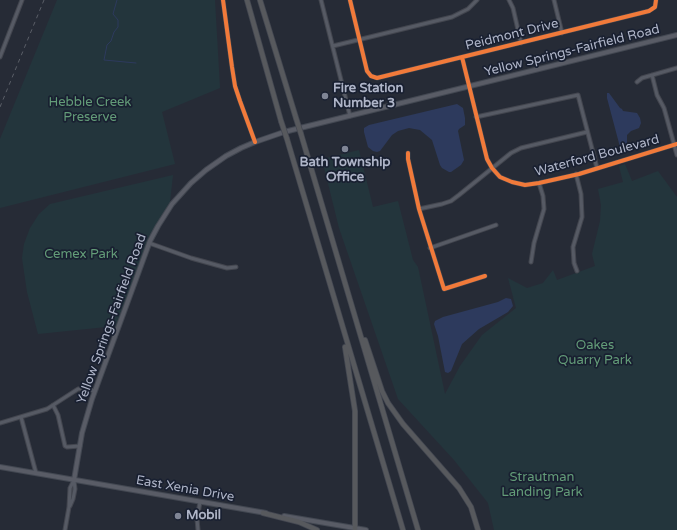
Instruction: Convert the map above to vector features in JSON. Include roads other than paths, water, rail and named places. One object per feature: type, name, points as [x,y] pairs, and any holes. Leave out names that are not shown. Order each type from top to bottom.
[{"type":"highway","points":[[247,0],[281,121],[402,530]]},
{"type":"highway","points":[[260,0],[418,530]]},
{"type":"highway","points":[[340,267],[382,391],[388,403],[403,424],[459,488],[471,508],[478,530]]},
{"type":"highway","points":[[338,313],[354,401],[355,529]]},
{"type":"highway","points":[[263,513],[299,522],[317,530]]},
{"type":"main road","name":"Yellow Springs-Fairfield Road","points":[[74,480],[80,446],[94,391],[149,243],[168,211],[191,183],[206,170],[226,156],[255,142],[284,132],[677,35]]},
{"type":"main road","name":"East Xenia Drive","points":[[0,467],[366,530]]},
{"type":"street","points":[[0,57],[22,0]]},
{"type":"street","points":[[223,0],[235,86],[255,142]]},
{"type":"street","points":[[321,0],[350,116]]},
{"type":"street","points":[[350,0],[360,39]]},
{"type":"street","points":[[333,46],[452,17],[468,9],[477,0]]},
{"type":"street","points":[[509,0],[521,43]]},
{"type":"street","points":[[554,0],[562,33]]},
{"type":"street","name":"Peidmont Drive","points":[[360,39],[367,71],[371,76],[379,78],[649,11],[656,5],[656,0]]},
{"type":"street","name":"Waterford Boulevard","points":[[462,57],[487,159],[492,168],[500,177],[512,182],[525,185],[539,183],[576,174],[675,145]]},
{"type":"street","points":[[637,82],[642,78],[677,68]]},
{"type":"street","points":[[652,75],[657,95],[664,108],[677,155]]},
{"type":"street","points":[[476,117],[578,95],[597,168]]},
{"type":"street","points":[[419,209],[451,201],[511,153],[521,148],[588,132]]},
{"type":"street","points":[[408,153],[419,209],[444,289],[484,276]]},
{"type":"street","points":[[576,174],[581,194],[582,217],[573,247],[574,263],[577,271]]},
{"type":"street","points":[[531,262],[534,243],[544,209],[539,183]]},
{"type":"street","points":[[430,248],[496,225]]},
{"type":"street","points":[[149,243],[191,258],[227,268],[236,267]]},
{"type":"street","points":[[0,423],[40,412],[54,405],[78,389],[86,388],[94,391]]},
{"type":"street","points":[[54,405],[58,415],[65,446],[80,446]]},
{"type":"street","points":[[21,417],[36,473]]},
{"type":"street","points":[[65,530],[69,507],[73,499],[75,488],[74,480]]},
{"type":"street","points":[[198,530],[197,519],[200,502]]},
{"type":"water","points":[[607,93],[609,93],[623,111],[637,113],[640,118],[641,123],[639,128],[631,131],[627,135],[627,147],[624,149],[620,147]]},
{"type":"water","points":[[457,104],[463,108],[465,118],[465,125],[458,131],[464,160],[461,165],[451,172],[442,168],[432,140],[420,130],[409,128],[398,131],[392,135],[380,151],[377,152],[368,147],[364,128],[369,125]]},
{"type":"water","points":[[506,298],[511,299],[513,306],[508,312],[479,329],[462,344],[451,371],[448,373],[445,372],[438,336],[434,324],[435,321],[443,317],[498,302]]},
{"type":"waterway","points":[[117,0],[113,14],[118,20],[118,27],[114,32],[111,41],[107,45],[104,60],[136,63]]},
{"type":"railway","points":[[0,107],[44,0]]},
{"type":"place","name":"Fire Station Number 3","points":[[325,96]]},
{"type":"place","name":"Bath Township Office","points":[[345,149]]},
{"type":"place","name":"Mobil","points":[[178,516]]},
{"type":"park label","name":"Hebble Creek Preserve","points":[[90,110]]},
{"type":"park label","name":"Cemex Park","points":[[81,255]]},
{"type":"park label","name":"Oakes Quarry Park","points":[[595,354]]},
{"type":"park label","name":"Strautman Landing Park","points":[[542,486]]}]
